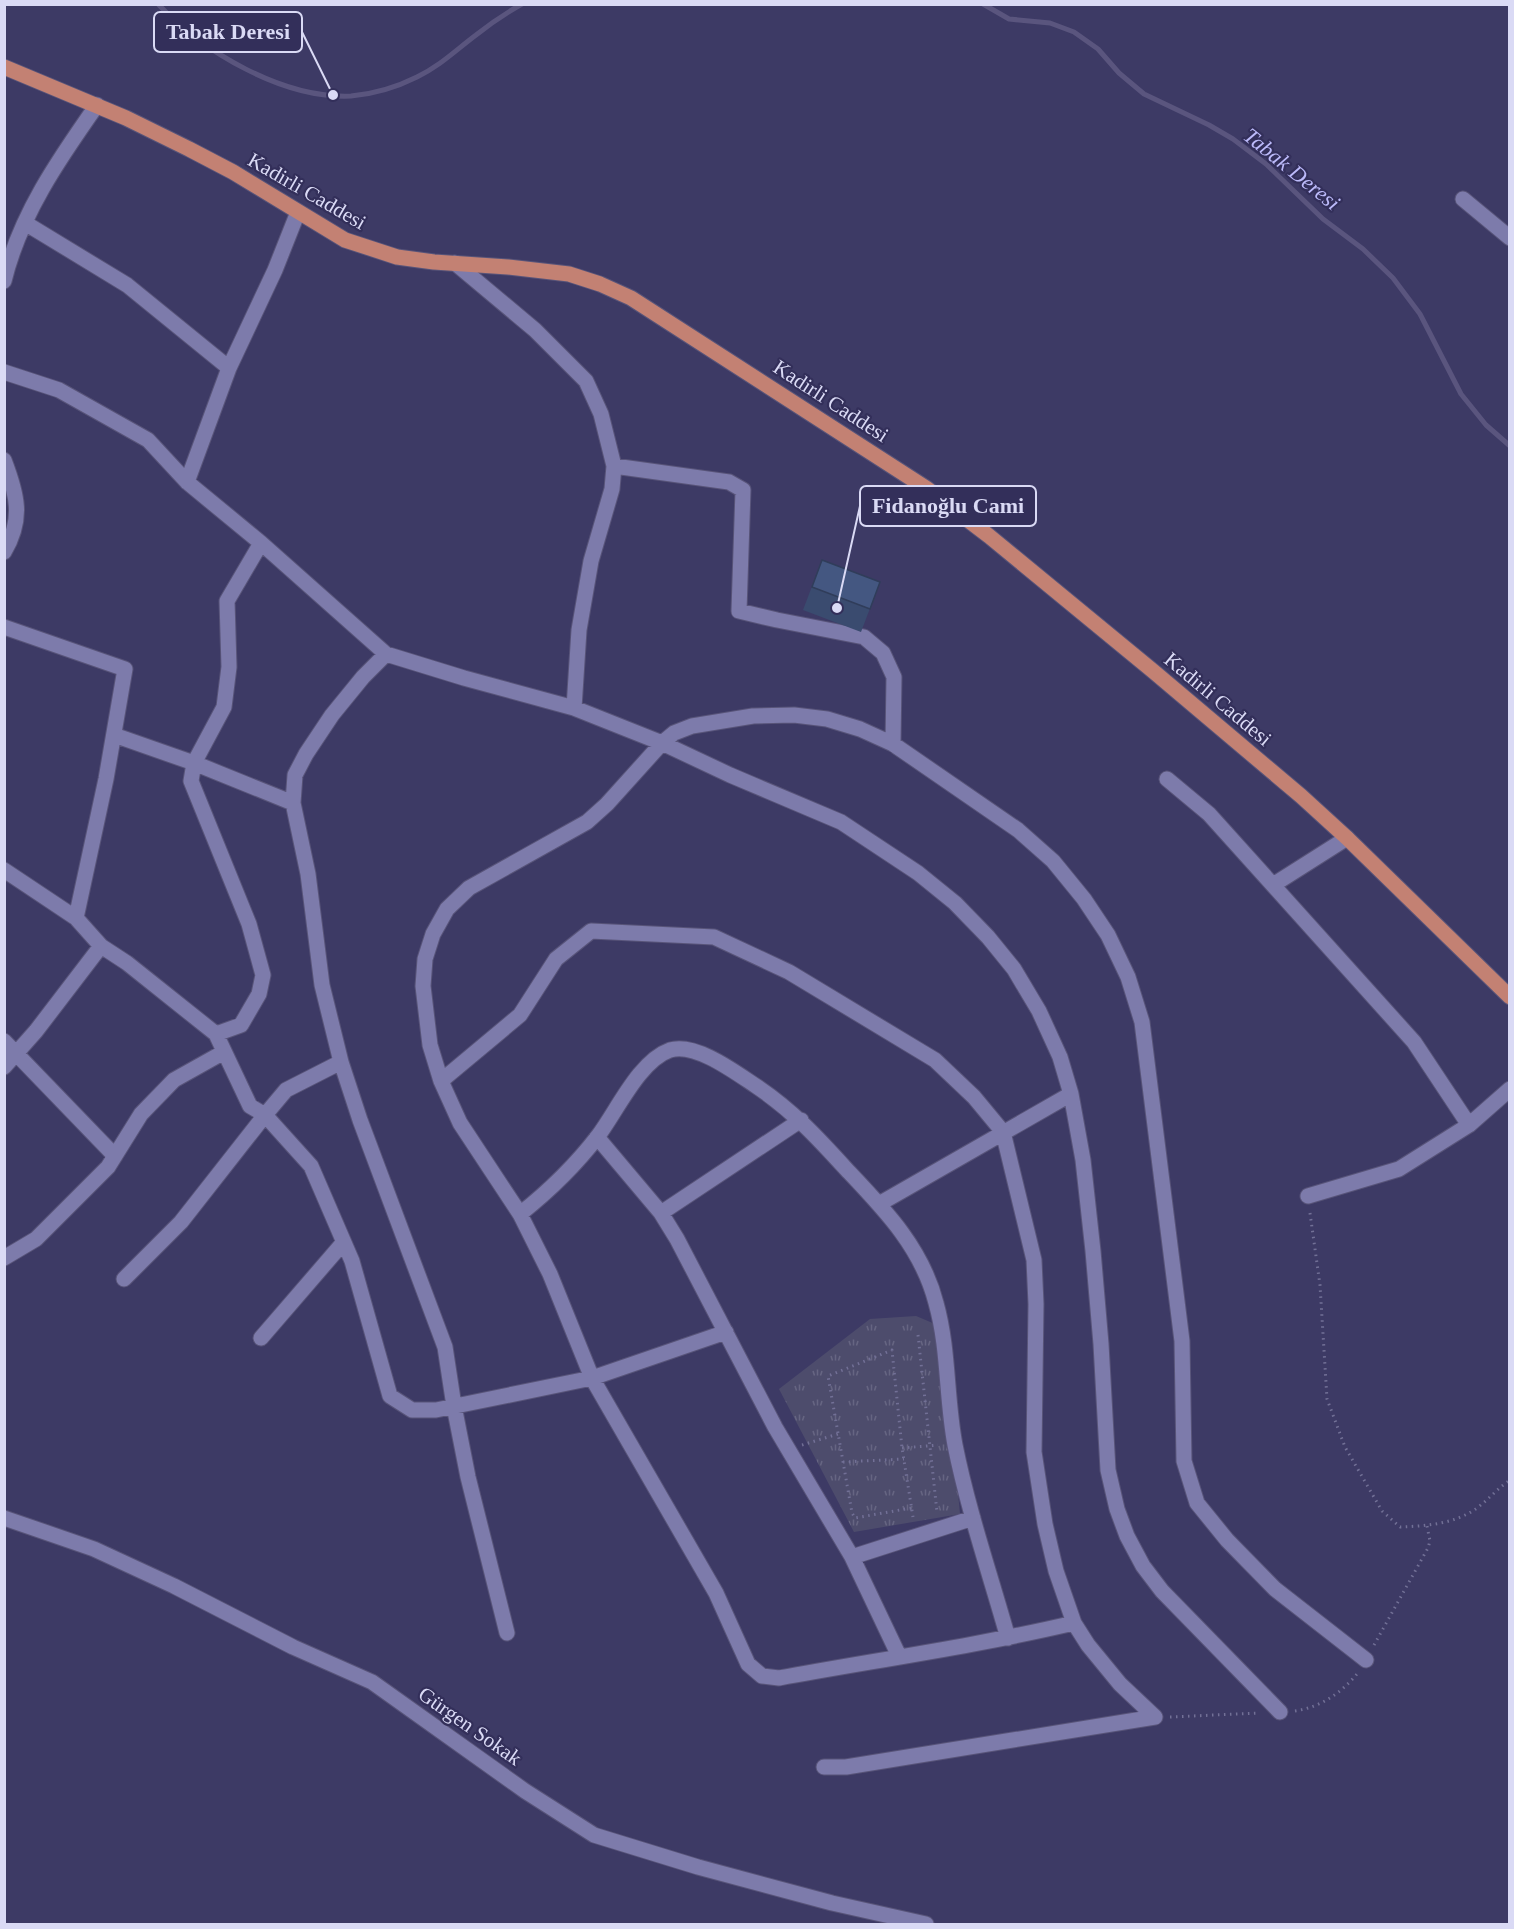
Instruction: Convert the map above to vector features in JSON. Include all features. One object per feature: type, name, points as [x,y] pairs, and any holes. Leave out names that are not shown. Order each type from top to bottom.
[{"type":"main road","name":"Kadirli Caddesi","points":[[4,68],[97,105],[189,149],[345,240],[370,250],[397,257],[569,274],[600,284],[631,298],[926,488],[989,536],[1301,796],[1507,989]]},
{"type":"street","points":[[4,281],[30,210],[59,159],[97,105]]},
{"type":"street","points":[[1463,199],[1509,238]]},
{"type":"street","points":[[187,482],[229,368],[275,270],[298,212]]},
{"type":"street","points":[[25,224],[128,285],[229,368]]},
{"type":"street","points":[[455,263],[535,330],[586,381],[601,414],[614,466],[612,489],[591,561],[579,630],[574,708]]},
{"type":"street","points":[[4,372],[59,390],[148,440],[187,482],[261,543],[386,654],[574,708],[662,743],[730,775],[841,822],[884,849],[955,903],[988,937],[1014,969],[1039,1011],[1060,1057],[1071,1094],[1083,1160],[1094,1251],[1108,1470],[1117,1509],[1127,1536],[1143,1566],[1162,1591],[1280,1712]]},
{"type":"street","points":[[4,460],[13,483],[18,512],[13,537],[4,552]]},
{"type":"street","points":[[614,466],[729,482],[743,490],[739,611],[864,637],[883,653],[894,676],[893,744]]},
{"type":"street","points":[[216,1034],[241,1025],[259,994],[263,975],[249,924],[191,781],[194,763],[224,708],[229,667],[227,601],[261,543]]},
{"type":"street","points":[[4,627],[125,669],[114,735],[76,918]]},
{"type":"street","points":[[386,654],[332,715],[306,754],[296,775],[293,802],[308,874],[322,985],[341,1062],[360,1120],[445,1347],[468,1476],[507,1633]]},
{"type":"street","points":[[1074,1623],[1008,1638],[779,1678],[762,1676],[748,1664],[716,1593],[592,1378],[550,1274],[520,1214],[460,1123],[441,1081],[430,1046],[423,986],[425,959],[430,942],[447,909],[469,888],[587,822],[674,733],[692,726],[753,716],[794,715],[827,719],[860,729],[893,744],[1018,830],[1053,861],[1084,899],[1108,935],[1128,976],[1142,1022],[1182,1341],[1184,1461],[1197,1503],[1227,1540],[1275,1589],[1366,1660]]},
{"type":"street","points":[[114,735],[194,763],[293,802]]},
{"type":"street","points":[[1167,779],[1209,814],[1414,1042],[1469,1125]]},
{"type":"street","points":[[1273,885],[1347,838]]},
{"type":"street","points":[[4,870],[76,918],[101,946],[127,963],[216,1034],[250,1106],[265,1115],[311,1166],[352,1262],[390,1396],[412,1410],[436,1410],[592,1378],[726,1332]]},
{"type":"street","points":[[441,1081],[520,1015],[556,959],[591,931],[714,937],[789,972],[935,1060],[974,1097],[1003,1132],[1034,1260],[1036,1304],[1034,1452],[1045,1524],[1056,1570],[1074,1623],[1104,1666],[1155,1717]]},
{"type":"street","points":[[4,1067],[36,1031],[101,946]]},
{"type":"street","points":[[4,1041],[115,1156]]},
{"type":"street","points":[[520,1214],[552,1188],[597,1137],[645,1069],[658,1055],[674,1049],[689,1049],[707,1056],[775,1099],[801,1120],[879,1204],[910,1242],[926,1272],[940,1319],[955,1444],[973,1518],[1008,1638]]},
{"type":"street","points":[[4,1258],[36,1239],[108,1167],[141,1114],[174,1080],[224,1052]]},
{"type":"street","points":[[124,1279],[181,1222],[286,1090],[341,1062]]},
{"type":"street","points":[[1308,1196],[1399,1169],[1469,1125],[1509,1089]]},
{"type":"street","points":[[879,1204],[1071,1094]]},
{"type":"street","points":[[661,1213],[801,1120]]},
{"type":"street","points":[[597,1137],[661,1213],[677,1239],[788,1449],[852,1557],[899,1656]]},
{"type":"street","points":[[261,1338],[343,1243]]},
{"type":"street","name":"Gürgen Sokak","points":[[4,1518],[94,1549],[174,1586],[293,1647],[372,1682],[525,1791],[594,1834],[698,1867],[832,1903],[926,1924]]},
{"type":"street","points":[[852,1557],[973,1518]]},
{"type":"street","points":[[824,1767],[846,1767],[1155,1717]]},
{"type":"path","points":[[1308,1196],[1320,1285],[1327,1400],[1345,1447],[1382,1511],[1400,1527],[1427,1526],[1452,1520],[1476,1509],[1509,1480]]},
{"type":"path","points":[[918,1335],[932,1446],[937,1512]]},
{"type":"path","points":[[911,1508],[855,1518],[852,1513],[828,1376],[892,1350],[902,1448],[913,1518]]},
{"type":"path","points":[[788,1449],[838,1434]]},
{"type":"path","points":[[902,1448],[955,1444]]},
{"type":"path","points":[[843,1462],[904,1459]]},
{"type":"path","points":[[1155,1717],[1298,1711],[1311,1708],[1335,1695],[1358,1673],[1428,1548],[1430,1534],[1427,1526]]},
{"type":"green space","points":[[916,1316],[942,1327],[960,1514],[854,1532],[779,1389],[870,1319]]},
{"type":"building","points":[[822,560],[880,582],[870,609],[812,587]]},
{"type":"waterway","name":"Tabak Deresi","points":[[158,4],[198,39],[246,69],[298,90],[325,95],[351,96],[385,90],[425,73],[493,22],[522,4]]},
{"type":"waterway","name":"Tabak Deresi","points":[[983,4],[1009,19],[1050,23],[1074,32],[1098,49],[1119,73],[1144,94],[1209,125],[1233,139],[1266,164],[1323,219],[1363,249],[1393,278],[1420,314],[1461,394],[1486,425],[1510,446]]},
{"type":"place","name":"Tabak Deresi","points":[[333,95]]},
{"type":"place","name":"Fidanoğlu Cami","points":[[837,608]]}]
